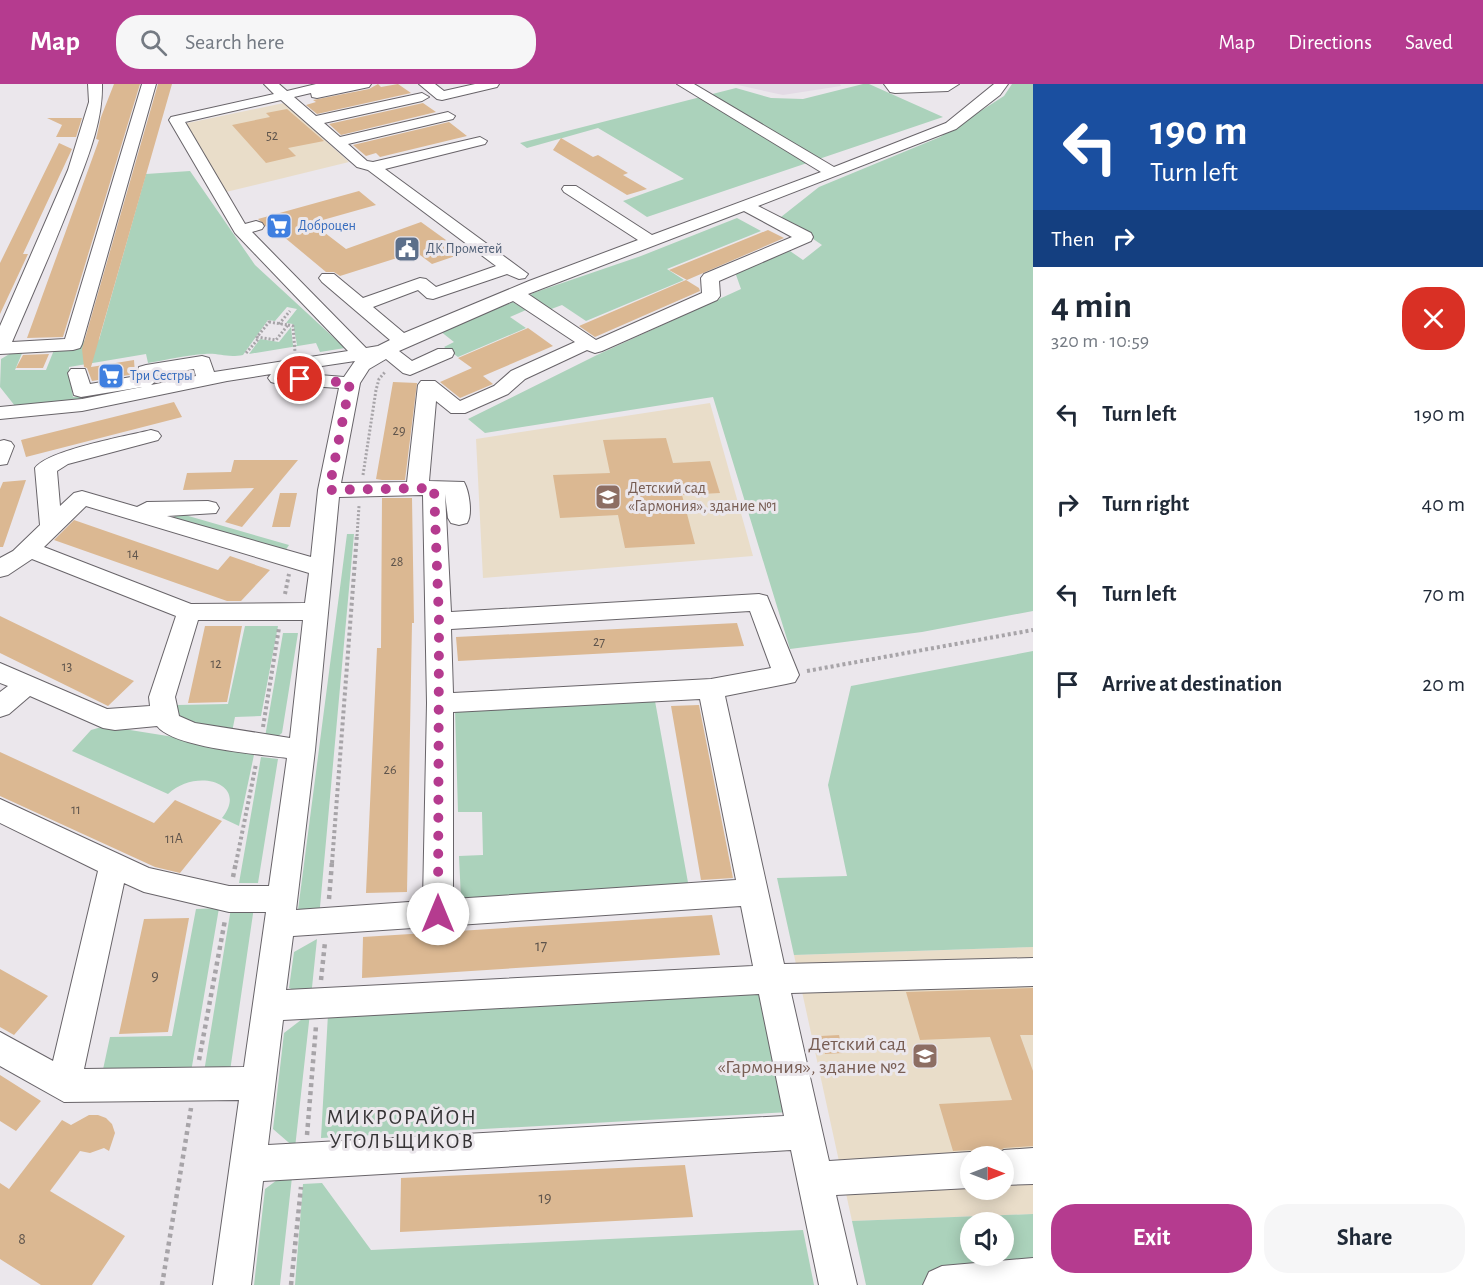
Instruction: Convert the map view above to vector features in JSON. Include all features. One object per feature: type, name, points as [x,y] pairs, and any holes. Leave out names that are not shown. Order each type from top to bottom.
[{"type":"street","points":[[95,84],[98,100],[93,120],[69,186],[0,347],[73,344],[149,84]]},
{"type":"street","points":[[271,84],[362,164],[373,167],[509,267],[525,289],[595,347],[711,296],[710,278],[805,237],[746,206]]},
{"type":"street","points":[[287,98],[334,84]]},
{"type":"street","points":[[364,84],[176,120],[248,228],[386,352],[410,369],[445,353]]},
{"type":"street","points":[[314,121],[450,84]]},
{"type":"street","points":[[427,90],[442,96],[492,84]]},
{"type":"street","points":[[684,84],[834,173]]},
{"type":"street","points":[[891,84],[896,89],[948,85]]},
{"type":"street","points":[[232,1285],[302,750],[329,490],[350,383],[362,365],[386,352],[525,289],[834,173],[951,126],[967,116],[1000,84]]},
{"type":"street","points":[[338,142],[448,116]]},
{"type":"street","points":[[373,167],[480,141]]},
{"type":"street","points":[[570,189],[652,242]]},
{"type":"street","points":[[433,294],[509,267]]},
{"type":"street","points":[[328,278],[361,305],[386,352]]},
{"type":"street","points":[[361,305],[420,283],[462,316]]},
{"type":"street","points":[[438,914],[439,621],[426,489],[428,385],[458,410],[501,390],[518,375],[588,343]]},
{"type":"street","points":[[0,413],[82,405],[228,375],[386,352]]},
{"type":"street","points":[[78,373],[81,391],[147,380],[146,371],[202,362],[206,379]]},
{"type":"street","points":[[228,375],[350,383]]},
{"type":"street","points":[[51,527],[46,468],[61,459],[151,436]]},
{"type":"street","points":[[329,490],[456,487],[459,519]]},
{"type":"street","points":[[0,569],[82,498],[320,568]]},
{"type":"street","points":[[120,509],[208,508]]},
{"type":"street","points":[[16,555],[51,556],[189,612],[315,611]]},
{"type":"street","points":[[439,621],[759,602],[786,675],[711,689],[440,703]]},
{"type":"street","points":[[189,612],[162,697],[164,715],[179,729],[190,733],[302,750]]},
{"type":"street","points":[[0,672],[103,718],[114,720],[164,715]]},
{"type":"street","points":[[0,707],[27,684]]},
{"type":"street","points":[[711,689],[838,1285]]},
{"type":"street","points":[[0,810],[144,879],[327,921],[753,892]]},
{"type":"street","points":[[64,1086],[114,864]]},
{"type":"street","points":[[268,1006],[771,979],[1033,972]]},
{"type":"street","points":[[0,1048],[64,1086],[257,1083]]},
{"type":"street","points":[[247,1164],[804,1132]]},
{"type":"street","points":[[1014,1167],[1033,1166]]},
{"type":"street","points":[[815,1179],[960,1171]]},
{"type":"street","points":[[942,1285],[1033,1277]]},
{"type":"path","points":[[279,324],[290,310]]},
{"type":"path","points":[[246,353],[269,322],[293,326],[295,345]]},
{"type":"path","points":[[259,337],[276,340],[288,325]]},
{"type":"path","points":[[291,1285],[327,921],[361,489],[380,379],[384,373],[386,352]]},
{"type":"path","points":[[162,1285],[195,1085],[260,744],[291,560]]},
{"type":"path","points":[[786,675],[1033,630]]},
{"type":"shaded area","points":[[733,84],[840,84],[841,86],[783,95]]},
{"type":"shaded area","points":[[284,103],[349,162],[226,192],[183,124]]},
{"type":"shaded area","name":"Детский сад «Гармония», здание №1","points":[[710,403],[753,556],[483,578],[476,439]]},
{"type":"shaded area","name":"Детский сад «Гармония», здание №2","points":[[1033,947],[1033,1214],[960,1212],[960,1217],[852,1221],[794,955]]},
{"type":"green space","points":[[869,84],[943,117],[647,217],[623,201],[684,179],[598,128],[527,148],[520,143],[736,88],[771,98],[803,99]]},
{"type":"green space","points":[[1012,84],[1033,84],[1033,611],[922,632],[790,649],[713,397],[485,433],[468,419],[597,355],[741,289],[735,272],[790,251],[803,260],[822,245],[781,217],[819,187],[940,137],[1004,96]]},
{"type":"green space","points":[[190,171],[255,265],[345,348],[320,352],[316,343],[249,354],[260,339],[279,342],[291,327],[293,345],[297,345],[293,324],[286,323],[297,309],[287,307],[275,321],[268,320],[243,355],[184,356],[148,363],[146,354],[69,367],[73,397],[131,387],[132,391],[62,404],[15,406],[0,387],[1,359],[13,352],[23,351],[15,370],[46,370],[54,350],[75,350],[78,341],[99,340],[146,174]]},
{"type":"green space","points":[[737,218],[761,231],[667,269],[684,280],[586,321],[562,305],[546,311],[529,296],[641,256]]},
{"type":"green space","points":[[513,302],[526,310],[510,317],[526,328],[458,357],[444,347],[454,342],[440,331]]},
{"type":"green space","points":[[178,513],[289,545],[283,554],[171,520]]},
{"type":"green space","points":[[347,534],[354,534],[319,918],[298,910]]},
{"type":"green space","points":[[245,626],[278,626],[261,716],[235,717],[232,732],[204,733],[174,714],[177,705],[228,704]]},
{"type":"green space","points":[[283,633],[298,633],[282,733],[277,737],[265,737]]},
{"type":"green space","points":[[1033,651],[1033,947],[794,955],[777,878],[847,876],[828,785],[851,686]]},
{"type":"green space","points":[[655,701],[689,888],[461,899],[459,856],[483,855],[482,812],[458,812],[455,709]]},
{"type":"green space","points":[[105,726],[255,750],[239,826],[222,818],[229,806],[229,796],[225,788],[216,783],[205,780],[192,781],[168,794],[72,751],[91,730]]},
{"type":"green space","points":[[261,757],[278,759],[258,883],[239,883]]},
{"type":"green space","points":[[254,907],[230,1071],[204,1072],[231,908]]},
{"type":"green space","points":[[219,908],[191,1072],[102,1074],[110,1037],[172,1036],[196,909]]},
{"type":"green space","points":[[317,939],[311,997],[289,988],[294,952]]},
{"type":"green space","points":[[764,992],[790,1112],[321,1138],[328,1014]]},
{"type":"green space","points":[[310,1013],[295,1148],[273,1129],[284,1033]]},
{"type":"green space","points":[[293,1168],[280,1285],[254,1285],[265,1189]]},
{"type":"green space","points":[[322,1183],[371,1250],[803,1230],[814,1285],[295,1285],[303,1184]]},
{"type":"green space","points":[[1033,1214],[1033,1285],[866,1285],[852,1221],[960,1217],[960,1266],[1014,1266],[1014,1215]]},
{"type":"building","points":[[114,84],[140,84],[63,337],[27,338],[99,140],[96,139],[101,117]]},
{"type":"building","points":[[158,84],[172,84],[91,367],[134,360],[135,374],[92,381],[87,368],[84,367],[82,349]]},
{"type":"building","points":[[378,84],[381,87],[398,84],[411,93],[317,114],[306,105],[316,102],[313,100],[369,89]]},
{"type":"building","points":[[423,103],[436,112],[341,135],[329,124]]},
{"type":"building","points":[[287,109],[324,141],[288,148],[296,156],[266,163],[232,125],[270,117],[266,113]]},
{"type":"building","points":[[47,118],[82,118],[76,137],[56,137],[62,125]]},
{"type":"building","points":[[449,122],[467,136],[380,157],[376,153],[366,156],[353,145]]},
{"type":"building","points":[[561,138],[593,157],[598,155],[628,173],[623,175],[647,189],[627,195],[553,150]]},
{"type":"building","points":[[59,143],[72,149],[23,254],[28,254],[0,314],[0,263]]},
{"type":"building","points":[[359,191],[376,205],[312,223],[346,249],[421,222],[464,253],[432,264],[416,252],[340,276],[334,272],[326,272],[278,232],[274,234],[258,219]]},
{"type":"building","points":[[768,230],[784,238],[687,280],[669,270]]},
{"type":"building","points":[[686,280],[700,291],[595,337],[579,326]]},
{"type":"building","points":[[528,328],[553,346],[483,376],[493,384],[460,398],[440,382],[472,368],[458,358]]},
{"type":"building","points":[[49,354],[43,368],[16,368],[23,355]]},
{"type":"building","points":[[393,382],[417,383],[405,480],[376,479]]},
{"type":"building","points":[[174,402],[182,417],[26,457],[21,440]]},
{"type":"building","points":[[666,438],[673,463],[710,461],[720,493],[682,495],[695,544],[625,548],[618,515],[560,518],[553,475],[610,473],[603,440]]},
{"type":"building","points":[[234,460],[298,460],[242,527],[225,522],[254,488],[183,490],[187,473],[231,472]]},
{"type":"building","points":[[26,480],[3,547],[0,547],[0,489],[3,482]]},
{"type":"building","points":[[280,493],[297,493],[290,527],[272,527]]},
{"type":"building","points":[[382,498],[412,498],[414,623],[412,623],[407,892],[366,893],[377,648],[381,648]]},
{"type":"building","points":[[74,520],[218,570],[230,556],[270,570],[241,601],[227,601],[54,540]]},
{"type":"building","points":[[0,616],[134,681],[108,706],[0,653]]},
{"type":"building","points":[[737,623],[744,646],[458,661],[456,637]]},
{"type":"building","points":[[205,626],[242,626],[227,702],[188,703]]},
{"type":"building","points":[[699,705],[733,878],[701,880],[671,706]]},
{"type":"building","points":[[0,752],[154,823],[175,800],[222,821],[180,873],[155,867],[0,796]]},
{"type":"building","points":[[712,915],[720,955],[362,978],[363,937]]},
{"type":"building","points":[[189,918],[168,1032],[119,1034],[144,919]]},
{"type":"building","points":[[0,969],[48,996],[14,1035],[0,1027]]},
{"type":"building","points":[[1033,988],[1033,1035],[1020,1035],[1033,1071],[1033,1146],[960,1146],[960,1151],[953,1151],[939,1104],[1012,1100],[990,1037],[920,1040],[906,992]]},
{"type":"building","points":[[839,1035],[843,1053],[825,1054],[821,1036]]},
{"type":"building","points":[[0,1075],[41,1101],[16,1131],[0,1121]]},
{"type":"building","points":[[89,1115],[106,1118],[112,1124],[115,1133],[109,1151],[104,1148],[90,1153],[80,1151],[50,1191],[125,1236],[92,1285],[41,1285],[0,1259],[0,1183],[9,1189],[62,1120],[71,1125]]},
{"type":"building","points":[[685,1165],[693,1217],[400,1232],[401,1178]]},
{"type":"place","name":"Доброцен","points":[[279,226]]},
{"type":"place","name":"ДК Прометей","points":[[407,249]]},
{"type":"place","name":"Три Сестры","points":[[111,376]]},
{"type":"place","name":"Детский сад «Гармония», здание №1","points":[[608,497]]},
{"type":"place","name":"Детский сад «Гармония», здание №2","points":[[925,1056]]},
{"type":"district","name":"МИКРОРАЙОН УГОЛЬЩИКОВ","points":[[402,1129]]},
{"type":"route","points":[[300,379],[350,383],[329,490],[434,488],[440,703],[438,914]]}]
